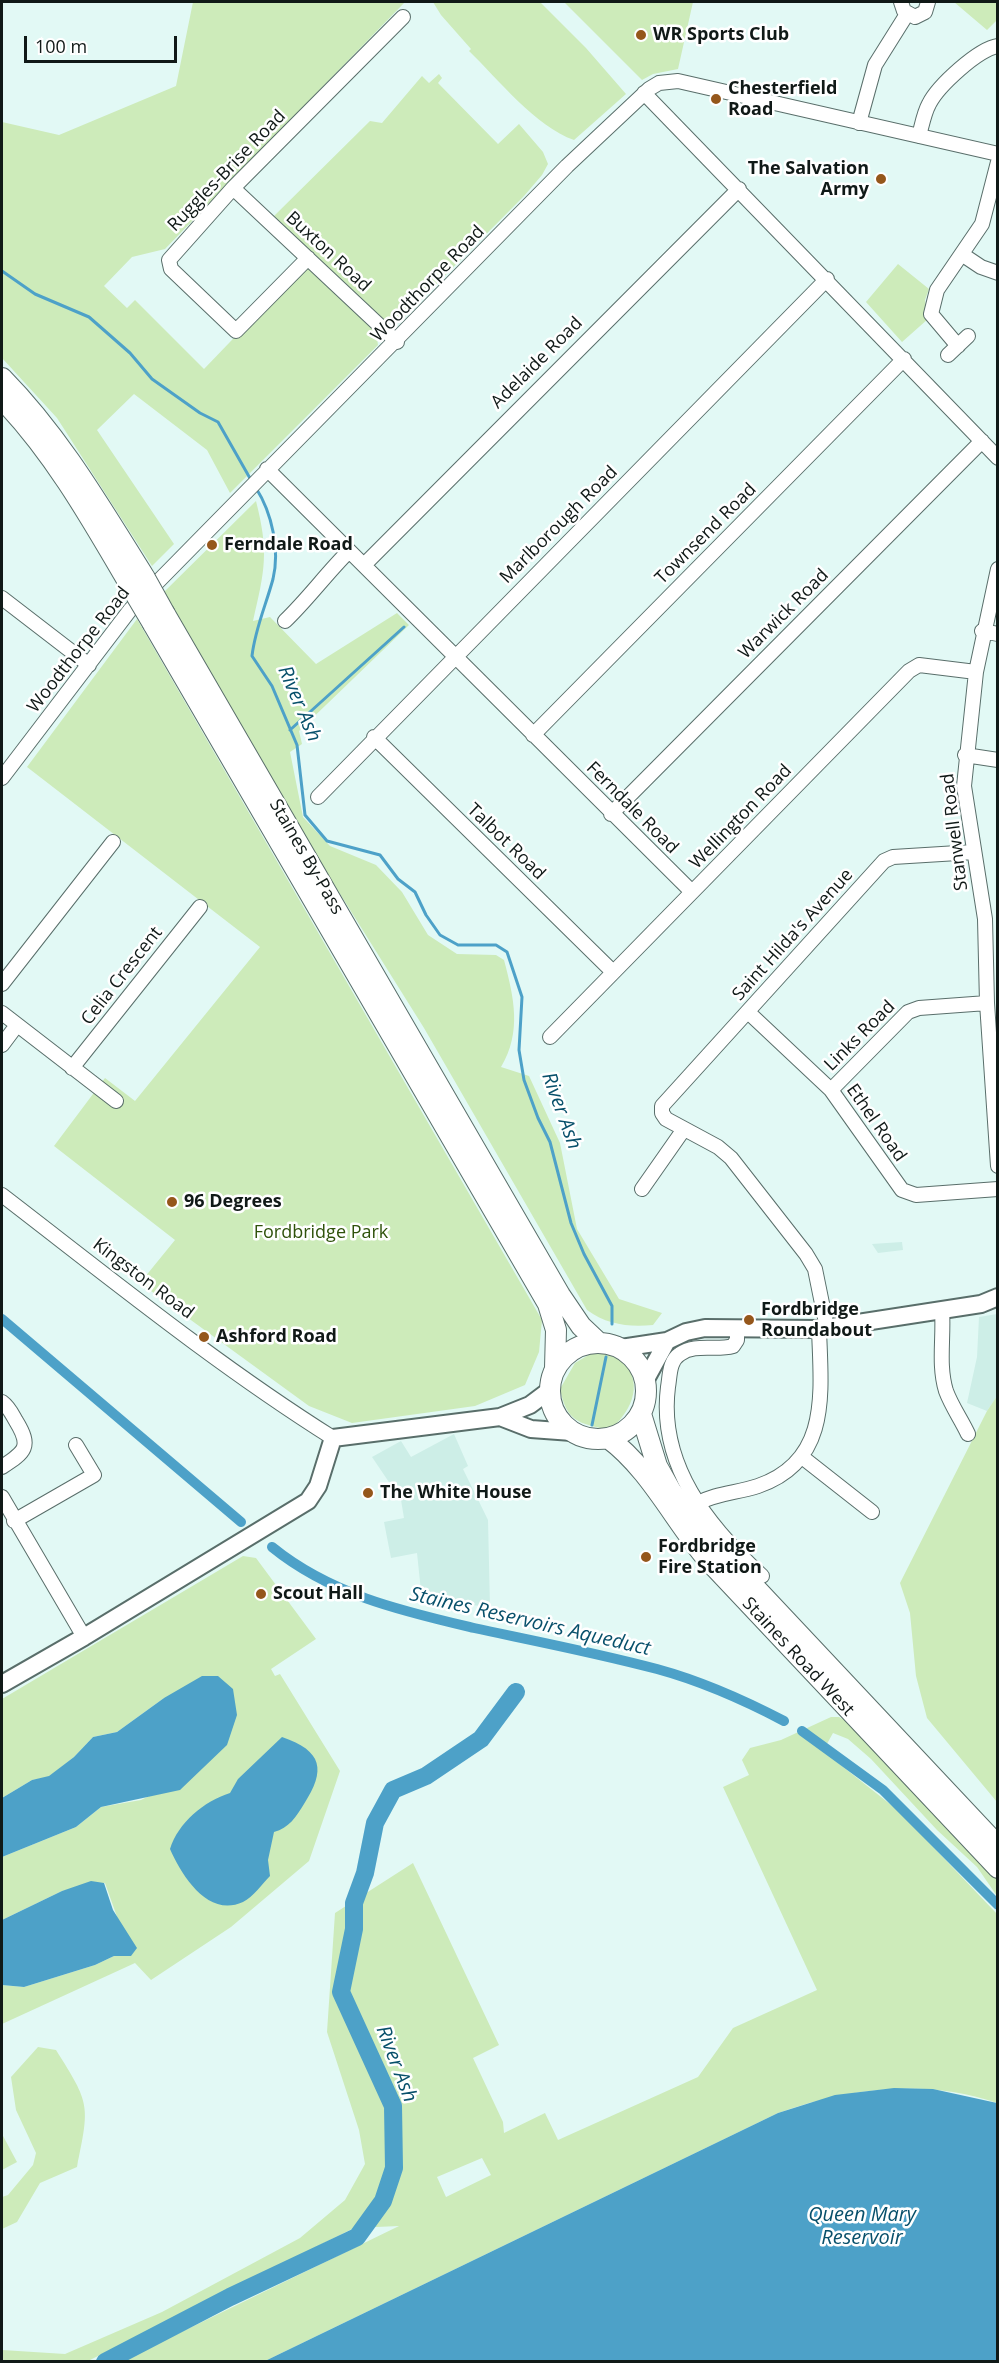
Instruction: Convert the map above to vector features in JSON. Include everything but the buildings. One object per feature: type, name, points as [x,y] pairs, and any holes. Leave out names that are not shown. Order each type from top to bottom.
[{"type":"highway","name":"Staines By-Pass","points":[[2,378],[27,403],[64,450],[159,619],[560,1295],[582,1326],[600,1343]]},
{"type":"highway","name":"Staines By-Pass","points":[[2,399],[58,469],[138,583]]},
{"type":"highway","name":"Staines By-Pass","points":[[159,619],[548,1304],[556,1334],[555,1368]]},
{"type":"highway","points":[[600,1343],[621,1348],[634,1358],[645,1380],[647,1392],[641,1414],[626,1431],[608,1438],[587,1438],[572,1432],[557,1418],[552,1407],[550,1390],[555,1368],[564,1356],[579,1346],[600,1343]]},
{"type":"highway","name":"Staines Road West","points":[[641,1414],[657,1466],[671,1491],[702,1531],[998,1846]]},
{"type":"highway","name":"Staines Road West","points":[[608,1438],[628,1454],[686,1535],[710,1563],[998,1868]]},
{"type":"main road","points":[[621,1348],[667,1341],[686,1332],[705,1329],[823,1328],[981,1304],[998,1297]]},
{"type":"main road","points":[[645,1380],[667,1341]]},
{"type":"main road","points":[[2,1684],[308,1501],[318,1486],[333,1438],[500,1418],[530,1405],[550,1390]]},
{"type":"main road","points":[[500,1418],[531,1429],[572,1432]]},
{"type":"street","points":[[858,123],[875,65],[904,8],[915,17],[922,14],[928,2]]},
{"type":"street","name":"Ruggles-Brise Road","points":[[308,258],[236,331],[171,269],[169,260],[233,188],[403,17]]},
{"type":"street","points":[[920,136],[931,99],[973,57],[983,50],[998,46]]},
{"type":"street","name":"Woodthorpe Road","points":[[2,778],[130,610],[258,478],[397,342],[567,166],[644,93],[658,83],[678,81],[998,154]]},
{"type":"street","points":[[644,93],[827,279],[998,458]]},
{"type":"street","points":[[968,336],[953,351],[931,314],[937,290],[982,224],[998,162]]},
{"type":"street","name":"Buxton Road","points":[[233,188],[397,342]]},
{"type":"street","name":"Adelaide Road","points":[[364,566],[739,189]]},
{"type":"street","points":[[963,255],[981,267],[998,273]]},
{"type":"street","name":"Marlborough Road","points":[[318,797],[374,737],[827,279]]},
{"type":"street","name":"Townsend Road","points":[[533,735],[904,359]]},
{"type":"street","name":"Warwick Road","points":[[611,814],[982,441]]},
{"type":"street","name":"Ferndale Road","points":[[258,478],[349,551],[692,892]]},
{"type":"street","points":[[285,621],[313,594],[327,573],[349,551]]},
{"type":"street","name":"Stanwell Road","points":[[997,1163],[987,1003],[991,918],[974,852],[964,786],[965,755],[982,632],[998,570]]},
{"type":"street","points":[[2,598],[88,665]]},
{"type":"street","points":[[982,632],[998,634]]},
{"type":"street","name":"Wellington Road","points":[[550,1037],[909,671],[919,665],[976,672]]},
{"type":"street","name":"Talbot Road","points":[[374,737],[613,972]]},
{"type":"street","points":[[965,755],[998,760]]},
{"type":"street","points":[[2,984],[113,842]]},
{"type":"street","name":"Saint Hilda's Avenue","points":[[684,1129],[666,1119],[662,1113],[662,1106],[884,861],[893,857],[974,852]]},
{"type":"street","name":"Celia Crescent","points":[[72,1068],[200,907]]},
{"type":"street","name":"Links Road","points":[[831,1090],[908,1012],[919,1008],[987,1003]]},
{"type":"street","name":"Ethel Road","points":[[748,1012],[831,1090],[902,1191],[916,1195],[998,1189]]},
{"type":"street","points":[[2,1014],[116,1101]]},
{"type":"street","points":[[2,1046],[17,1025]]},
{"type":"street","points":[[642,1189],[684,1129],[718,1147],[731,1158],[807,1254],[815,1269],[823,1328],[820,1406],[817,1427],[802,1457],[783,1473],[758,1486],[710,1496],[696,1504]]},
{"type":"street","name":"Kingston Road","points":[[2,1195],[221,1362],[299,1418],[333,1438]]},
{"type":"street","points":[[942,1310],[944,1331],[940,1352],[946,1389],[968,1427]]},
{"type":"street","points":[[737,1329],[737,1340],[733,1346],[688,1350],[678,1355],[671,1365],[666,1414],[676,1461],[696,1504],[730,1544],[762,1576]]},
{"type":"street","points":[[2,1402],[7,1406],[26,1437],[23,1451],[2,1467]]},
{"type":"street","points":[[76,1445],[101,1488]]},
{"type":"street","points":[[802,1457],[872,1512]]},
{"type":"street","points":[[14,1521],[94,1476]]},
{"type":"street","points":[[2,1497],[84,1637]]},
{"type":"shaded area","points":[[902,1242],[903,1250],[878,1253],[872,1244]]},
{"type":"shaded area","points":[[997,1314],[997,1396],[987,1411],[967,1403],[977,1357],[979,1317]]},
{"type":"shaded area","points":[[454,1434],[468,1466],[463,1469],[488,1520],[490,1607],[453,1603],[421,1591],[417,1553],[391,1558],[384,1522],[404,1518],[401,1500],[372,1457],[401,1441],[411,1457]]},
{"type":"green space","points":[[193,2],[405,2],[165,249],[132,257],[104,286],[127,308],[135,300],[204,369],[304,265],[376,332],[378,345],[230,493],[207,450],[134,394],[97,430],[174,544],[152,566],[57,418],[2,358],[2,122],[59,135],[176,86]]},
{"type":"green space","points":[[433,2],[540,2],[586,48],[626,94],[574,140],[560,134],[532,114],[469,51],[471,49],[441,15]]},
{"type":"green space","name":"WR Sports Club","points":[[564,2],[693,2],[678,69],[653,74],[642,80]]},
{"type":"green space","points":[[954,2],[997,2],[997,20],[987,30]]},
{"type":"green space","points":[[439,74],[442,78],[438,83],[498,144],[519,124],[543,152],[548,164],[524,196],[400,321],[384,321],[274,216],[370,121],[382,123],[422,76],[429,83]]},
{"type":"green space","points":[[898,264],[929,289],[925,300],[928,319],[902,342],[866,302]]},
{"type":"green space","points":[[256,501],[263,534],[264,561],[253,621],[270,617],[316,664],[397,613],[409,625],[299,731],[302,744],[290,752],[303,817],[330,846],[376,865],[402,892],[428,935],[457,954],[496,955],[504,960],[513,1001],[514,1028],[508,1054],[501,1067],[529,1076],[560,1143],[577,1229],[619,1299],[662,1313],[653,1325],[618,1324],[602,1319],[587,1310],[424,1028],[295,822],[164,592]]},
{"type":"green space","name":"Fordbridge Park","points":[[137,619],[542,1320],[539,1352],[525,1385],[475,1406],[352,1423],[309,1406],[140,1283],[175,1240],[54,1146],[105,1078],[135,1101],[260,947],[27,767]]},
{"type":"green space","points":[[597,1350],[624,1363],[633,1381],[634,1390],[628,1408],[609,1430],[582,1423],[570,1415],[560,1389],[575,1363]]},
{"type":"green space","points":[[997,1396],[998,1802],[927,1718],[916,1676],[910,1613],[900,1583],[987,1411]]},
{"type":"green space","points":[[243,1556],[256,1558],[316,1639],[271,1669],[275,1676],[280,1674],[340,1771],[309,1861],[231,1927],[151,1980],[135,1963],[2,2024],[2,1985],[24,1987],[95,1965],[114,1956],[131,1956],[105,1883],[62,1891],[2,1920],[2,1857],[76,1827],[101,1807],[141,1800],[197,1773],[207,1762],[164,1698],[117,1732],[93,1737],[74,1757],[49,1777],[32,1780],[2,1798],[2,1699]]},
{"type":"green space","points":[[831,1717],[839,1717],[853,1725],[997,1877],[997,1896],[977,1867],[937,1830],[871,1759],[848,1739],[833,1733],[823,1751],[900,1812],[997,1914],[997,2103],[942,2090],[887,2089],[832,2097],[778,2113],[265,2361],[122,2361],[399,2226],[354,2228],[88,2361],[2,2361],[2,2350],[65,2354],[162,2312],[300,2238],[345,2200],[365,2164],[359,2130],[327,2032],[335,1913],[413,1863],[499,2045],[473,2058],[503,2122],[504,2133],[545,2113],[558,2140],[698,2077],[733,2028],[817,1990],[723,1787],[749,1775],[742,1760],[750,1748],[781,1740]],"holes":[[[482,2158],[491,2175],[446,2197],[437,2177]]]},
{"type":"green space","points":[[38,2047],[56,2050],[81,2094],[85,2117],[77,2167],[40,2183],[17,2222],[2,2229],[2,2197],[8,2195],[33,2165],[36,2153],[16,2110],[11,2077]]},
{"type":"green space","points":[[2,2134],[17,2162],[2,2170]]},
{"type":"water","points":[[202,1676],[218,1676],[233,1689],[237,1715],[227,1745],[180,1790],[101,1807],[76,1827],[2,1857],[2,1798],[32,1780],[49,1776],[74,1757],[93,1737],[117,1732],[164,1698]]},
{"type":"water","points":[[282,1737],[296,1743],[313,1755],[317,1763],[316,1781],[295,1818],[284,1828],[274,1832],[268,1860],[270,1876],[247,1900],[230,1905],[219,1904],[198,1892],[189,1882],[170,1849],[179,1830],[193,1814],[211,1801],[230,1793],[238,1779]]},
{"type":"water","points":[[91,1881],[104,1883],[113,1910],[137,1948],[131,1956],[114,1956],[95,1965],[24,1987],[2,1985],[2,1920],[62,1891]]},
{"type":"water","name":"Queen Mary Reservoir","points":[[894,2088],[933,2089],[997,2103],[997,2361],[265,2361],[778,2113],[835,2095]]},
{"type":"waterway","name":"River Ash","points":[[2,271],[35,294],[89,317],[130,353],[152,379],[200,413],[218,422],[251,480]]},
{"type":"waterway","name":"River Ash","points":[[256,488],[270,520],[276,556],[273,579],[258,627],[252,656],[272,686],[297,745],[305,815],[327,841],[380,855],[398,879],[415,892],[426,915],[440,935],[458,945],[496,945],[507,952],[522,997],[519,1050],[524,1080],[550,1142],[571,1223],[584,1254],[612,1306],[612,1324]]},
{"type":"waterway","points":[[290,730],[404,627]]},
{"type":"waterway","name":"Staines Reservoirs Aqueduct","points":[[2,1319],[241,1522]]},
{"type":"waterway","name":"River Ash","points":[[592,1425],[606,1357]]},
{"type":"waterway","name":"Staines Reservoirs Aqueduct","points":[[272,1547],[318,1578],[394,1608],[657,1669],[722,1692],[784,1721]]},
{"type":"waterway","name":"River Ash","points":[[105,2362],[230,2297],[357,2237],[383,2201],[394,2168],[393,2106],[341,1992],[354,1929],[354,1903],[365,1873],[375,1823],[393,1790],[426,1776],[481,1739],[516,1692]]},
{"type":"waterway","name":"Staines Reservoirs Aqueduct","points":[[802,1731],[883,1790],[998,1905]]},
{"type":"place","name":"WR Sports Club","points":[[641,35]]},
{"type":"place","name":"Chesterfield Road","points":[[716,99]]},
{"type":"place","name":"The Salvation Army","points":[[881,179]]},
{"type":"place","name":"Ferndale Road","points":[[212,545]]},
{"type":"place","name":"96 Degrees","points":[[172,1202]]},
{"type":"place","name":"Fordbridge Roundabout","points":[[749,1320]]},
{"type":"place","name":"Ashford Road","points":[[204,1337]]},
{"type":"place","name":"The White House","points":[[368,1493]]},
{"type":"place","name":"Fordbridge Fire Station","points":[[646,1557]]},
{"type":"place","name":"Scout Hall","points":[[261,1594]]}]
